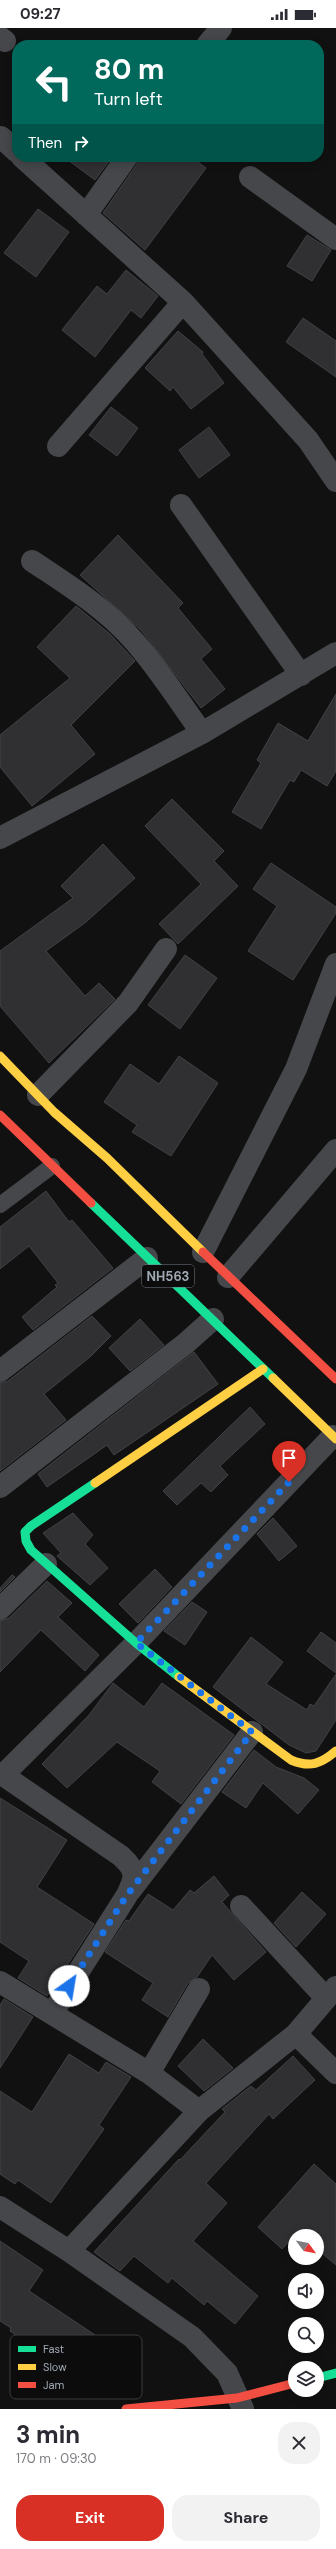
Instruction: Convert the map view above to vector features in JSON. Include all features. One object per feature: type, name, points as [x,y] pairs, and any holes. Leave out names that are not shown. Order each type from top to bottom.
[{"type":"main road","name":"NH563","points":[[0,1056],[38,1095],[107,1158],[228,1277],[336,1379]]},
{"type":"main road","name":"NH563","points":[[0,1114],[147,1258],[334,1437]]},
{"type":"main road","points":[[264,1369],[31,1526],[25,1532],[26,1541],[31,1550],[46,1564],[136,1643],[282,1756],[302,1767],[320,1764],[336,1751]]},
{"type":"main road","points":[[324,2376],[336,2373]]},
{"type":"main road","points":[[126,2409],[240,2404],[288,2386]]},
{"type":"street","points":[[211,40],[221,28]]},
{"type":"street","points":[[1,137],[12,147]]},
{"type":"street","points":[[28,162],[183,302],[308,440],[336,481]]},
{"type":"street","points":[[86,215],[123,162]]},
{"type":"street","points":[[250,177],[336,239]]},
{"type":"street","points":[[58,446],[183,302]]},
{"type":"street","points":[[182,505],[301,675]]},
{"type":"street","points":[[32,560],[104,612],[120,627],[144,654],[202,733]]},
{"type":"street","points":[[0,838],[202,733],[336,653]]},
{"type":"street","points":[[38,1095],[124,1008],[166,950]]},
{"type":"street","points":[[203,1252],[296,1069],[336,964]]},
{"type":"street","points":[[228,1277],[336,1150]]},
{"type":"street","points":[[0,1371],[147,1258]]},
{"type":"street","points":[[0,1487],[185,1344],[213,1320]]},
{"type":"street","points":[[127,1895],[134,1879],[132,1866],[121,1856],[1,1774],[136,1643],[334,1437]]},
{"type":"street","points":[[0,1609],[46,1564]]},
{"type":"street","points":[[52,2012],[127,1895],[252,1732]]},
{"type":"street","points":[[68,2251],[199,2110],[296,2034],[331,1992],[241,1906]]},
{"type":"street","points":[[0,1982],[52,2012],[149,2073],[199,2110]]},
{"type":"street","points":[[149,2073],[199,1989]]},
{"type":"street","points":[[296,2034],[336,2073]]},
{"type":"street","points":[[0,2207],[68,2251],[192,2337],[227,2373],[240,2404]]},
{"type":"lane","points":[[0,1206],[52,1166]]},
{"type":"building","points":[[71,162],[108,162],[95,180]]},
{"type":"building","points":[[138,162],[198,162],[206,168],[145,250],[103,213]]},
{"type":"building","points":[[38,209],[69,232],[36,277],[4,253]]},
{"type":"building","points":[[307,235],[331,250],[312,281],[287,266]]},
{"type":"building","points":[[126,270],[158,296],[141,318],[131,310],[95,357],[62,330],[97,286],[107,294]]},
{"type":"building","points":[[303,318],[336,341],[336,377],[286,342]]},
{"type":"building","points":[[178,331],[203,352],[202,354],[224,383],[191,409],[173,387],[170,391],[145,368]]},
{"type":"building","points":[[111,407],[138,428],[117,456],[89,435]]},
{"type":"building","points":[[209,427],[230,455],[199,478],[179,450]]},
{"type":"building","points":[[118,535],[183,603],[178,608],[212,649],[201,659],[225,689],[201,708],[141,630],[80,575]]},
{"type":"building","points":[[76,606],[110,634],[135,661],[71,725],[95,754],[32,806],[0,767],[0,735],[70,678],[37,647]]},
{"type":"building","points":[[336,694],[336,771],[327,786],[301,770],[294,782],[290,780],[261,829],[232,812],[261,763],[257,760],[278,723],[308,741]]},
{"type":"building","points":[[172,799],[224,851],[214,861],[238,886],[178,944],[159,924],[201,884],[145,826]]},
{"type":"building","points":[[103,844],[135,878],[86,922],[46,951],[85,996],[99,983],[115,999],[49,1063],[0,1006],[0,951],[73,898],[61,886]]},
{"type":"building","points":[[271,863],[336,907],[336,913],[293,980],[248,951],[277,906],[253,889]]},
{"type":"building","points":[[185,955],[217,978],[180,1029],[148,1005]]},
{"type":"building","points":[[179,1056],[218,1083],[171,1156],[132,1132],[137,1125],[104,1102],[130,1064],[159,1084]]},
{"type":"building","points":[[46,1191],[69,1222],[72,1220],[113,1268],[33,1330],[22,1317],[57,1287],[55,1285],[58,1283],[29,1246],[0,1269],[0,1227]]},
{"type":"building","points":[[92,1316],[111,1336],[90,1357],[44,1394],[66,1420],[0,1471],[0,1383],[8,1381]]},
{"type":"building","points":[[140,1319],[164,1345],[130,1371],[109,1348]]},
{"type":"building","points":[[194,1352],[218,1384],[114,1455],[107,1445],[47,1487],[38,1474]]},
{"type":"building","points":[[250,1407],[265,1424],[220,1466],[228,1475],[211,1492],[201,1483],[177,1505],[163,1491]]},
{"type":"building","points":[[73,1513],[93,1535],[85,1544],[108,1568],[90,1585],[57,1556],[61,1553],[43,1533]]},
{"type":"building","points":[[273,1518],[297,1546],[279,1561],[257,1534]]},
{"type":"building","points":[[155,1569],[172,1587],[138,1623],[119,1604]]},
{"type":"building","points":[[12,1575],[15,1577],[0,1592],[0,1588]]},
{"type":"building","points":[[47,1581],[72,1603],[58,1617],[99,1655],[85,1671],[41,1630],[0,1672],[0,1621],[9,1618]]},
{"type":"building","points":[[192,1602],[207,1612],[185,1645],[164,1631]]},
{"type":"building","points":[[321,1632],[336,1643],[336,1673],[307,1651]]},
{"type":"building","points":[[251,1637],[283,1662],[266,1684],[307,1710],[310,1704],[314,1706],[336,1674],[336,1720],[316,1751],[306,1753],[289,1745],[213,1687]]},
{"type":"building","points":[[113,1683],[144,1707],[162,1683],[234,1735],[181,1804],[152,1782],[160,1771],[117,1742],[67,1788],[42,1764],[89,1715]]},
{"type":"building","points":[[254,1750],[276,1767],[304,1778],[319,1790],[298,1814],[263,1783],[246,1808],[222,1792]]},
{"type":"building","points":[[0,1798],[67,1840],[37,1887],[94,1924],[47,1996],[18,1978],[29,1961],[0,1942]]},
{"type":"building","points":[[214,1876],[229,1895],[222,1902],[266,1952],[234,1980],[212,1955],[197,1977],[188,1983],[168,2017],[142,2000],[153,1983],[105,1952],[126,1920],[129,1921],[148,1894],[173,1910],[190,1890],[194,1893]]},
{"type":"building","points":[[302,1892],[326,1914],[296,1947],[274,1923]]},
{"type":"building","points":[[4,1999],[33,2017],[0,2068],[0,2005]]},
{"type":"building","points":[[203,2039],[233,2068],[204,2091],[178,2066]]},
{"type":"building","points":[[69,2054],[99,2073],[106,2062],[131,2077],[99,2125],[104,2129],[51,2203],[18,2180],[15,2184],[0,2174],[0,2091],[32,2112]]},
{"type":"building","points":[[293,2056],[315,2080],[273,2119],[269,2114],[206,2183],[227,2203],[193,2241],[258,2296],[235,2324],[207,2301],[204,2305],[172,2278],[168,2283],[134,2256],[120,2271],[94,2252],[179,2159],[180,2160],[225,2112],[222,2109],[251,2086],[256,2090]]},
{"type":"building","points":[[314,2164],[336,2184],[336,2265],[324,2255],[324,2229],[288,2229],[288,2243],[282,2249],[258,2227]]},
{"type":"building","points":[[0,2241],[43,2270],[29,2291],[95,2335],[16,2335],[10,2331],[11,2328],[0,2321]]},
{"type":"traffic: fast","points":[[91,1203],[273,1378]]},
{"type":"traffic: fast","points":[[95,1483],[31,1526],[25,1532],[26,1541],[31,1550],[136,1643],[179,1677]]},
{"type":"traffic: fast","points":[[324,2376],[336,2373]]},
{"type":"traffic: slow","points":[[0,1056],[54,1112],[107,1158],[203,1252]]},
{"type":"traffic: slow","points":[[95,1483],[263,1369]]},
{"type":"traffic: slow","points":[[273,1378],[336,1439]]},
{"type":"traffic: slow","points":[[179,1677],[291,1760],[304,1764],[310,1764],[320,1762],[336,1751]]},
{"type":"traffic: jam","points":[[0,1115],[91,1203]]},
{"type":"traffic: jam","points":[[203,1252],[336,1379]]},
{"type":"traffic: jam","points":[[126,2409],[237,2398],[288,2385]]},
{"type":"route","points":[[69,1986],[127,1895],[252,1732],[136,1643],[289,1482]]}]
